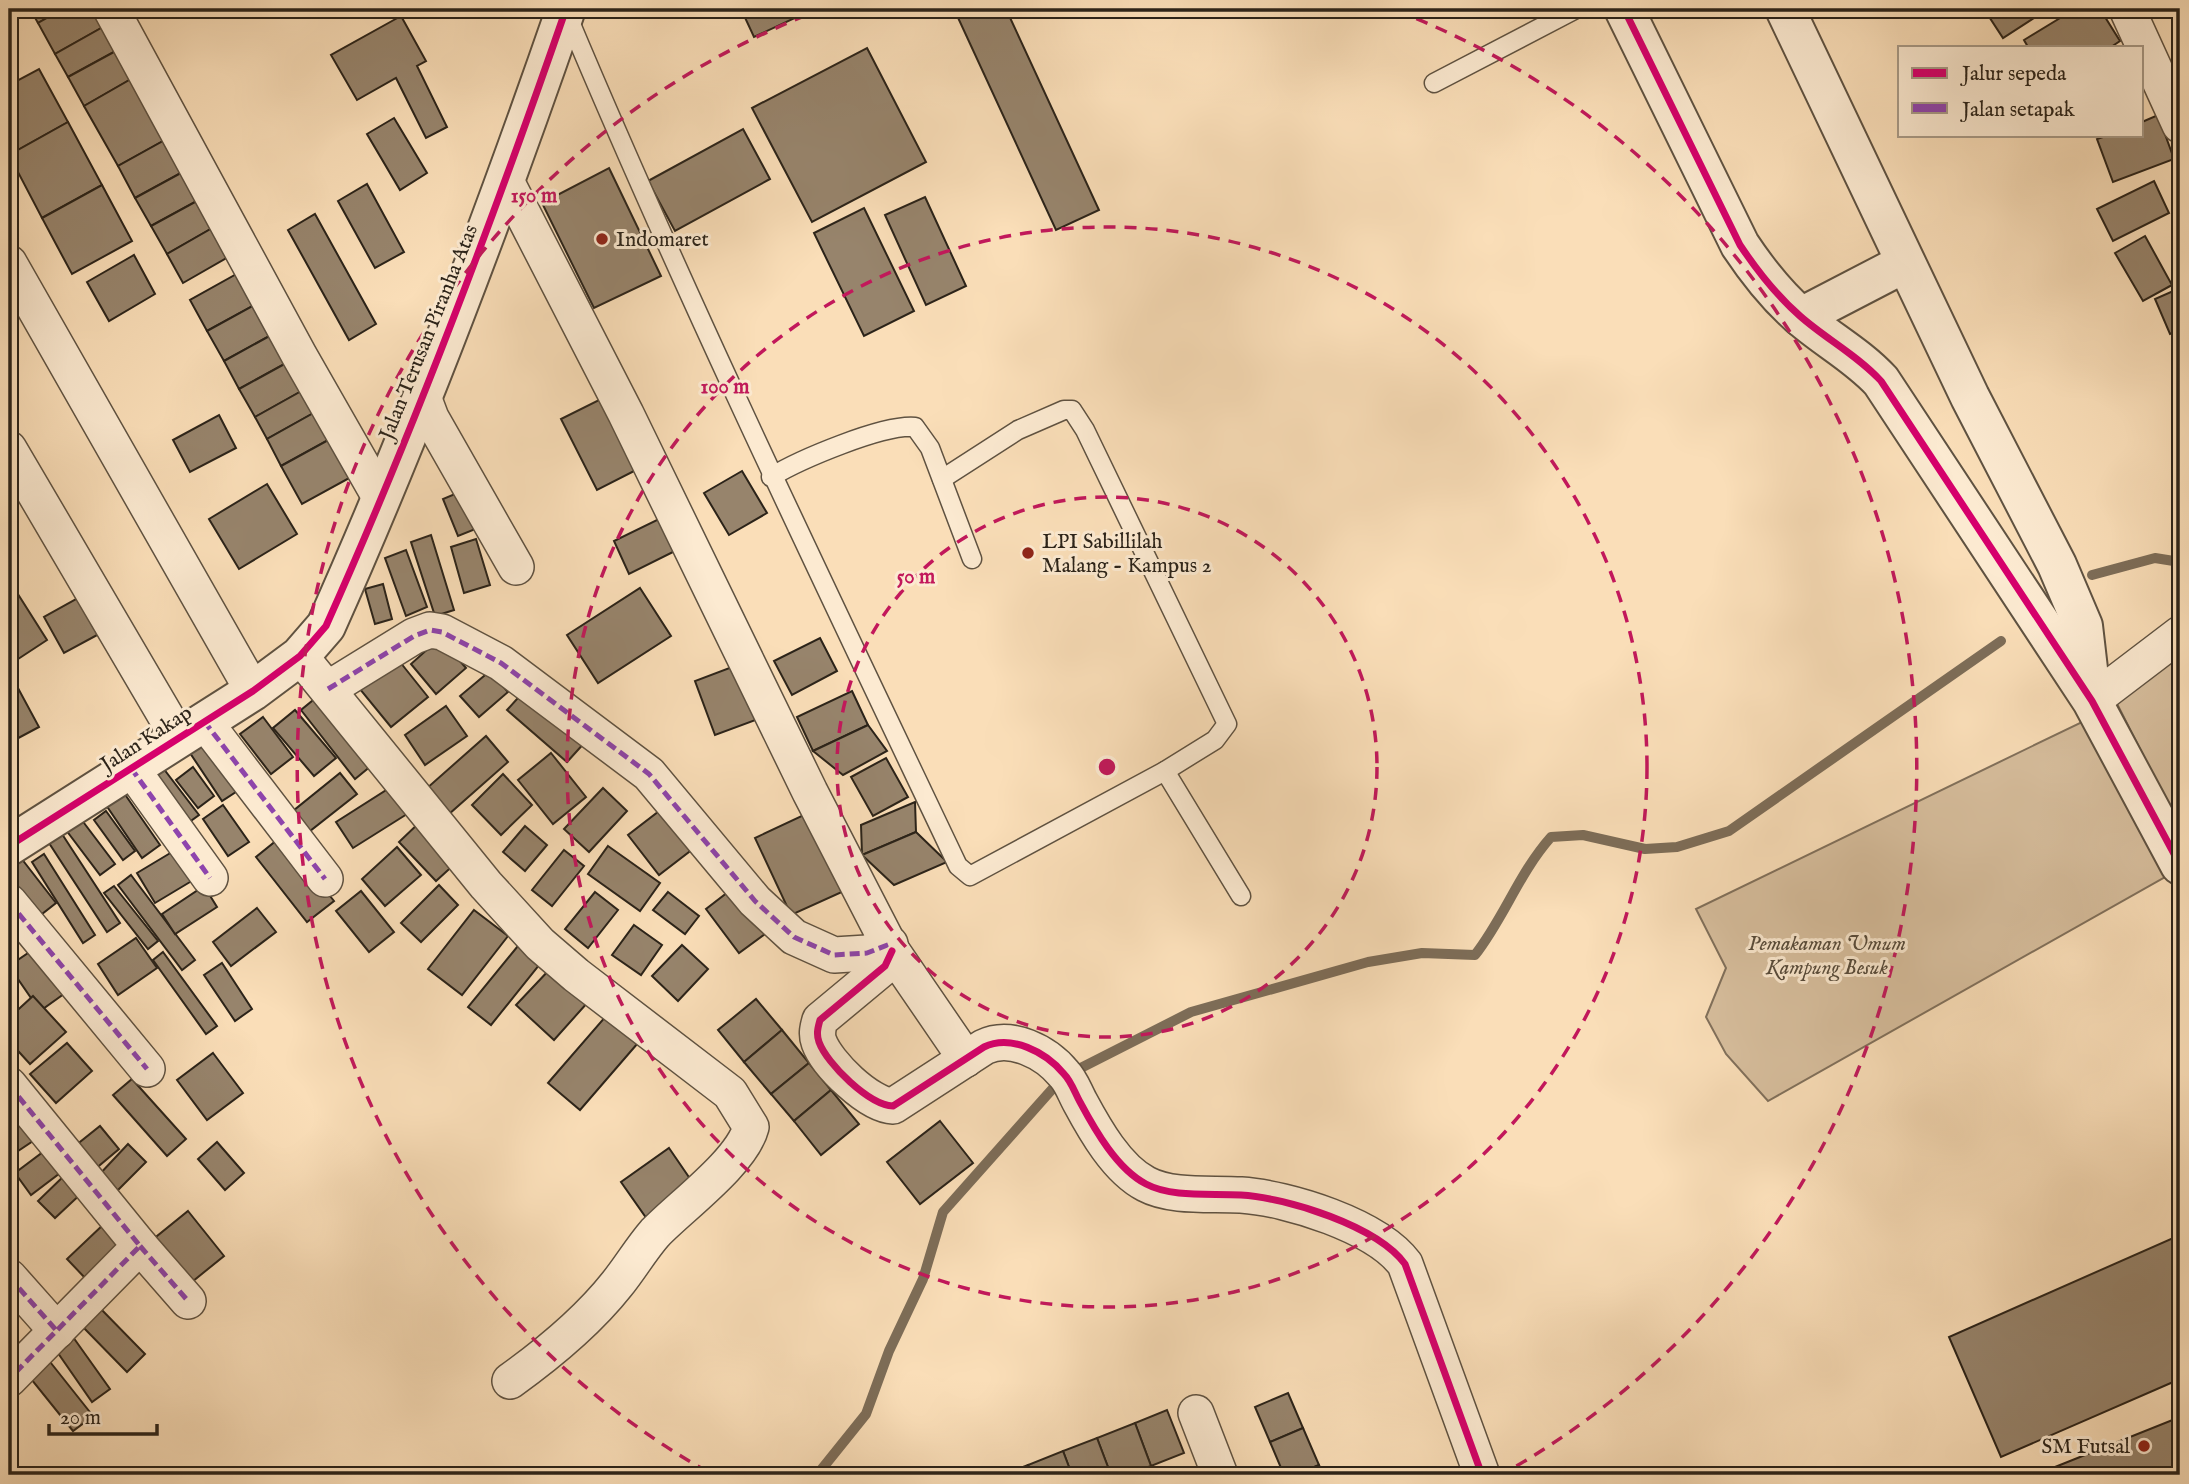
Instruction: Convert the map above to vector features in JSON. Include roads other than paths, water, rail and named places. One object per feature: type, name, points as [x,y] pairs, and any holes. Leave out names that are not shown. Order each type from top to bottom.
[{"type":"street","points":[[111,9],[299,355],[380,497]]},
{"type":"street","name":"Jalan Terusan Piranha Atas","points":[[300,656],[326,626],[380,497],[506,181],[565,9]]},
{"type":"street","points":[[1623,9],[1740,245],[1763,279],[1801,317],[1862,360],[1881,381],[2092,701],[2180,865]]},
{"type":"street","points":[[1785,9],[1905,263],[2057,565],[2083,626],[2092,701]]},
{"type":"street","points":[[2127,9],[2168,64],[2180,125]]},
{"type":"street","points":[[506,181],[694,549],[810,792],[891,947],[966,1059]]},
{"type":"street","points":[[9,263],[253,691]]},
{"type":"street","points":[[1801,317],[1905,263]]},
{"type":"street","points":[[422,394],[430,418],[516,567]]},
{"type":"street","points":[[9,449],[191,729],[325,879]]},
{"type":"street","points":[[328,689],[414,636],[430,631],[442,632],[501,663],[649,774],[755,901],[794,937],[834,955],[867,953],[891,947]]},
{"type":"street","points":[[2092,701],[2180,634]]},
{"type":"street","points":[[300,656],[486,885],[541,944],[730,1093],[751,1127],[748,1137],[713,1179],[654,1234],[616,1286],[589,1315],[550,1351],[510,1381]]},
{"type":"street","name":"Jalan Kakap","points":[[9,846],[253,691],[300,656]]},
{"type":"street","points":[[131,768],[210,878]]},
{"type":"street","points":[[9,902],[147,1069]]},
{"type":"street","points":[[891,947],[885,966],[820,1020],[819,1042],[828,1057],[873,1101],[893,1106],[992,1043],[1013,1043],[1033,1049],[1064,1074],[1108,1147],[1130,1173],[1146,1185],[1165,1190],[1246,1195],[1294,1206],[1341,1220],[1392,1249],[1405,1264],[1482,1475]]},
{"type":"street","points":[[9,1085],[188,1301]]},
{"type":"street","points":[[9,1379],[140,1246]]},
{"type":"street","points":[[9,1278],[57,1331]]},
{"type":"street","points":[[1196,1413],[1220,1475]]},
{"type":"lane","points":[[565,9],[639,188],[771,477],[958,866],[970,876],[1165,771],[1215,740],[1227,724],[1079,417],[1072,410],[1064,410],[1018,430],[942,479]]},
{"type":"lane","points":[[1434,83],[1576,9]]},
{"type":"lane","points":[[771,477],[798,462],[845,444],[909,426],[915,427],[923,436],[942,479],[972,559]]},
{"type":"lane","points":[[1165,771],[1241,896]]},
{"type":"waterway","points":[[2092,575],[2155,558],[2180,562]]},
{"type":"waterway","points":[[817,1475],[866,1414],[889,1351],[923,1279],[943,1212],[1063,1077],[1191,1012],[1368,962],[1422,953],[1475,955],[1530,865],[1551,837],[1583,835],[1645,849],[1677,847],[1729,831],[2001,641]]},
{"type":"place","name":"Indomaret","points":[[602,239]]},
{"type":"place","name":"LPI Sabillilah Malang - Kampus 2","points":[[1028,553]]},
{"type":"place","name":"SM Futsal","points":[[2144,1446]]},
{"type":"park label","name":"Pemakaman Umum Kampung Besuk","points":[[1827,955]]}]
